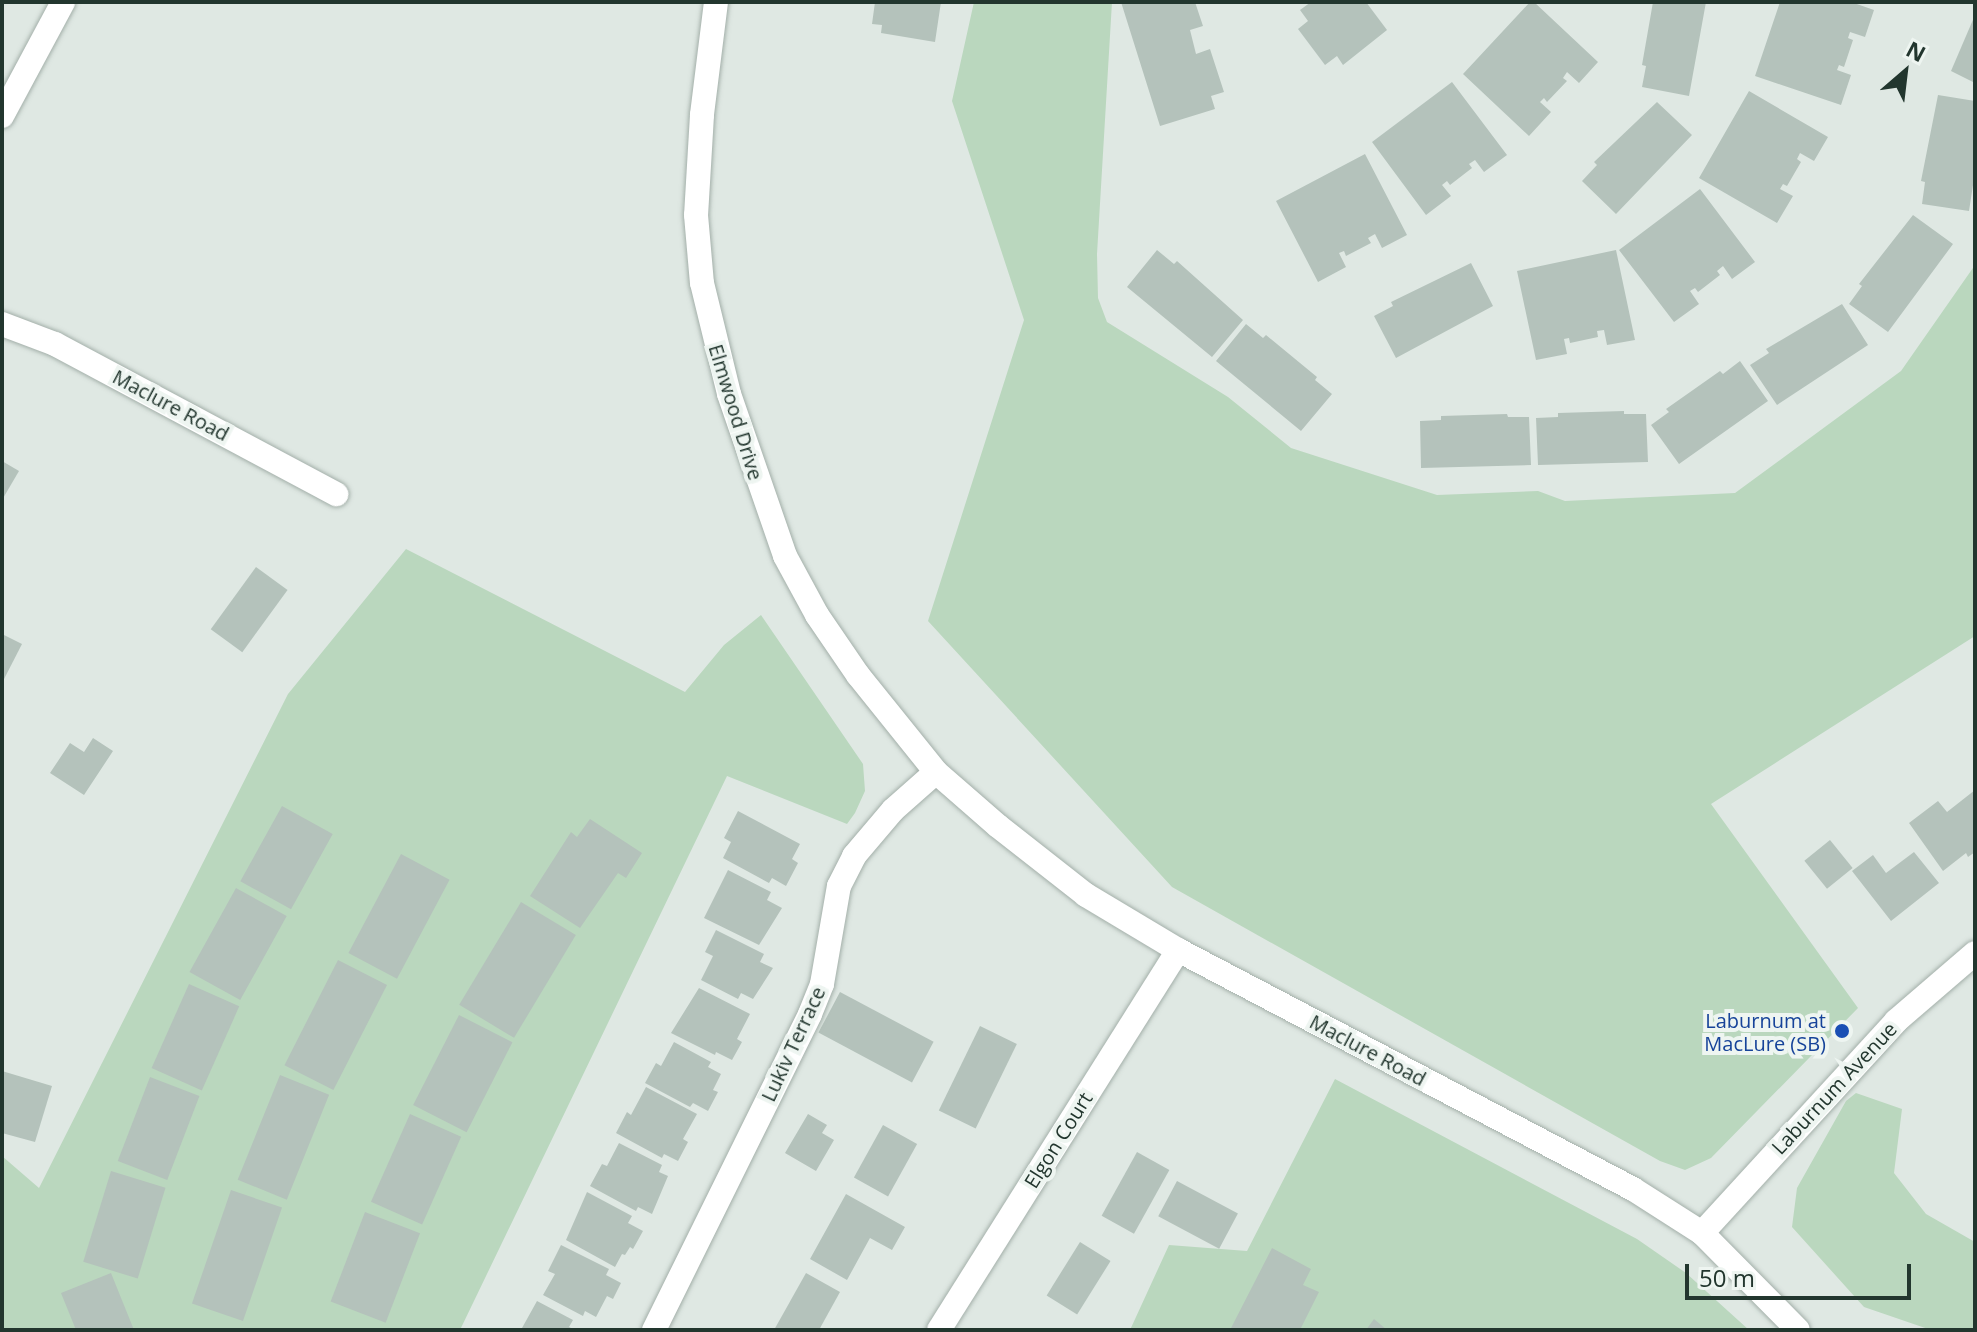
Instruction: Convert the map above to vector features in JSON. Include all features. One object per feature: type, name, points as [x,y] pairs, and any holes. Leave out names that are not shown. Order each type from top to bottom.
[{"type":"street","points":[[2,116],[63,2]]},
{"type":"street","name":"Elmwood Drive","points":[[716,2],[702,115],[696,215],[702,283],[729,394],[785,556],[817,615],[858,675],[936,772]]},
{"type":"street","name":"Maclure Road","points":[[2,324],[55,344],[336,494]]},
{"type":"street","name":"Maclure Road","points":[[936,772],[998,826],[1086,895],[1178,950],[1622,1183],[1702,1233],[1798,1330]]},
{"type":"street","name":"Lukiv Terrace","points":[[654,1330],[810,1014],[822,984],[839,886],[854,856],[893,810],[936,772]]},
{"type":"street","name":"Elgon Court","points":[[939,1330],[1178,950]]},
{"type":"street","name":"Laburnum Avenue","points":[[1702,1233],[1896,1021],[1975,953]]},
{"type":"green space","points":[[974,2],[1112,2],[1097,254],[1098,298],[1107,322],[1228,397],[1291,448],[1437,495],[1538,491],[1565,501],[1735,493],[1901,371],[1975,265],[1975,636],[1711,804],[1858,1008],[1711,1158],[1685,1170],[1660,1161],[1172,887],[928,621],[1024,320],[952,101]]},
{"type":"green space","points":[[406,549],[685,692],[724,645],[761,615],[863,764],[865,791],[855,813],[847,824],[727,776],[460,1330],[2,1330],[2,1156],[39,1188],[288,694]]},
{"type":"green space","points":[[1335,1079],[1637,1239],[1686,1273],[1749,1330],[1130,1330],[1169,1245],[1247,1251]]},
{"type":"green space","points":[[1856,1093],[1902,1109],[1894,1173],[1926,1214],[1975,1242],[1975,1330],[1931,1330],[1864,1307],[1792,1227],[1797,1188],[1846,1101]]},
{"type":"building","points":[[875,2],[941,2],[935,42],[881,33],[882,25],[872,24]]},
{"type":"building","points":[[1121,2],[1195,2],[1203,26],[1190,30],[1196,54],[1210,49],[1224,92],[1211,96],[1215,109],[1160,126]]},
{"type":"building","points":[[1311,2],[1366,2],[1387,30],[1343,65],[1337,56],[1325,65],[1298,29],[1308,21],[1300,10]]},
{"type":"building","points":[[1530,2],[1534,2],[1598,62],[1579,83],[1567,72],[1563,78],[1567,81],[1547,102],[1544,98],[1540,102],[1551,112],[1529,136],[1463,74]]},
{"type":"building","points":[[1653,2],[1706,2],[1689,96],[1642,87],[1646,66],[1642,65]]},
{"type":"building","points":[[1780,2],[1851,2],[1874,10],[1865,37],[1850,32],[1848,38],[1853,40],[1844,67],[1839,65],[1837,70],[1851,75],[1841,105],[1755,76]]},
{"type":"building","points":[[1975,15],[1975,83],[1951,71]]},
{"type":"building","points":[[1452,82],[1507,155],[1484,172],[1475,160],[1469,164],[1472,168],[1450,185],[1447,181],[1442,185],[1451,196],[1426,215],[1372,142]]},
{"type":"building","points":[[1749,91],[1828,137],[1814,161],[1800,153],[1797,159],[1801,162],[1787,186],[1783,184],[1780,189],[1793,196],[1777,223],[1699,178]]},
{"type":"building","points":[[1938,95],[1975,101],[1975,172],[1969,211],[1922,204],[1925,182],[1921,181]]},
{"type":"building","points":[[1657,102],[1692,135],[1616,214],[1582,181],[1597,165],[1594,162]]},
{"type":"building","points":[[1365,154],[1407,235],[1382,248],[1375,234],[1368,238],[1371,243],[1346,256],[1344,251],[1339,253],[1346,267],[1318,282],[1276,201]]},
{"type":"building","points":[[1700,189],[1755,262],[1732,279],[1723,266],[1717,271],[1720,275],[1698,292],[1695,288],[1690,291],[1699,304],[1674,322],[1619,250]]},
{"type":"building","points":[[1913,215],[1953,244],[1888,332],[1849,304],[1862,286],[1859,284]]},
{"type":"building","points":[[1157,250],[1174,264],[1177,261],[1243,320],[1212,357],[1127,287]]},
{"type":"building","points":[[1616,250],[1635,340],[1607,345],[1604,330],[1597,331],[1598,337],[1570,343],[1569,338],[1564,339],[1567,354],[1536,360],[1517,271]]},
{"type":"building","points":[[1471,263],[1493,306],[1396,358],[1374,316],[1393,306],[1391,302]]},
{"type":"building","points":[[1842,304],[1868,345],[1777,405],[1750,365],[1769,353],[1766,349]]},
{"type":"building","points":[[1246,324],[1263,338],[1266,335],[1317,377],[1315,380],[1332,394],[1301,431],[1216,361]]},
{"type":"building","points":[[1740,361],[1768,401],[1679,464],[1651,425],[1669,412],[1666,409],[1720,371],[1723,374]]},
{"type":"building","points":[[1624,411],[1624,414],[1646,414],[1648,462],[1538,465],[1536,418],[1558,417],[1558,413]]},
{"type":"building","points":[[1507,414],[1508,417],[1529,417],[1531,465],[1421,468],[1420,421],[1441,420],[1441,416]]},
{"type":"building","points":[[2,461],[19,471],[2,500]]},
{"type":"building","points":[[256,567],[288,590],[242,652],[211,629]]},
{"type":"building","points":[[2,634],[22,644],[2,683]]},
{"type":"building","points":[[93,738],[113,751],[84,795],[50,773],[70,743],[84,752]]},
{"type":"building","points":[[1975,790],[1975,852],[1968,857],[1966,853],[1943,871],[1909,823],[1938,801],[1947,812]]},
{"type":"building","points":[[282,806],[333,834],[291,909],[240,881]]},
{"type":"building","points":[[738,811],[800,844],[792,859],[798,863],[786,886],[772,878],[769,883],[723,858],[731,842],[724,838]]},
{"type":"building","points":[[590,819],[642,853],[626,878],[618,873],[580,928],[530,896],[571,832],[577,837]]},
{"type":"building","points":[[1830,840],[1853,868],[1827,889],[1804,861]]},
{"type":"building","points":[[1914,852],[1939,883],[1891,921],[1852,871],[1873,855],[1886,873]]},
{"type":"building","points":[[401,854],[450,880],[397,979],[348,953]]},
{"type":"building","points":[[728,870],[771,892],[767,900],[782,908],[759,945],[704,918]]},
{"type":"building","points":[[236,888],[287,916],[240,1000],[189,972]]},
{"type":"building","points":[[521,902],[576,935],[514,1038],[459,1005]]},
{"type":"building","points":[[716,930],[764,954],[760,962],[773,968],[753,999],[741,993],[738,999],[701,980],[713,956],[705,952]]},
{"type":"building","points":[[338,960],[387,985],[333,1090],[284,1065]]},
{"type":"building","points":[[189,984],[239,1006],[202,1090],[152,1068]]},
{"type":"building","points":[[699,988],[750,1014],[737,1039],[742,1042],[732,1060],[671,1033]]},
{"type":"building","points":[[840,992],[934,1042],[912,1082],[818,1033]]},
{"type":"building","points":[[459,1015],[512,1042],[467,1132],[413,1105]]},
{"type":"building","points":[[980,1026],[1017,1044],[976,1128],[939,1110]]},
{"type":"building","points":[[674,1042],[711,1062],[708,1067],[721,1074],[713,1090],[718,1092],[708,1111],[693,1103],[690,1107],[645,1083],[656,1063],[661,1066]]},
{"type":"building","points":[[2,1071],[52,1086],[35,1142],[2,1133]]},
{"type":"building","points":[[280,1075],[329,1095],[287,1200],[238,1180]]},
{"type":"building","points":[[150,1077],[199,1096],[167,1180],[118,1161]]},
{"type":"building","points":[[646,1087],[697,1114],[683,1139],[688,1142],[678,1161],[664,1154],[662,1158],[616,1133],[627,1112],[631,1115]]},
{"type":"building","points":[[410,1114],[461,1137],[422,1224],[371,1202]]},
{"type":"building","points":[[808,1114],[827,1125],[822,1133],[834,1140],[816,1171],[785,1153]]},
{"type":"building","points":[[883,1125],[917,1144],[888,1196],[854,1177]]},
{"type":"building","points":[[619,1143],[662,1165],[659,1172],[668,1176],[652,1214],[638,1207],[636,1211],[590,1186],[602,1164],[607,1166]]},
{"type":"building","points":[[1137,1152],[1169,1170],[1134,1234],[1102,1216]]},
{"type":"building","points":[[111,1171],[166,1188],[138,1279],[83,1262]]},
{"type":"building","points":[[1177,1181],[1238,1213],[1219,1249],[1158,1216]]},
{"type":"building","points":[[231,1190],[282,1208],[243,1321],[192,1303]]},
{"type":"building","points":[[587,1192],[632,1216],[628,1223],[643,1231],[633,1249],[630,1247],[625,1255],[622,1254],[615,1267],[566,1240]]},
{"type":"building","points":[[846,1194],[905,1227],[892,1250],[870,1238],[847,1280],[810,1259]]},
{"type":"building","points":[[365,1212],[420,1233],[386,1323],[331,1302]]},
{"type":"building","points":[[1080,1242],[1111,1261],[1077,1315],[1047,1295]]},
{"type":"building","points":[[561,1245],[609,1269],[606,1275],[621,1283],[613,1299],[607,1296],[596,1317],[585,1311],[583,1316],[543,1295],[555,1274],[548,1271]]},
{"type":"building","points":[[1272,1248],[1311,1269],[1303,1285],[1319,1292],[1300,1330],[1230,1330]]},
{"type":"building","points":[[111,1273],[134,1330],[76,1330],[61,1293]]},
{"type":"building","points":[[806,1273],[840,1292],[819,1330],[774,1330]]},
{"type":"building","points":[[537,1301],[573,1320],[569,1327],[575,1330],[518,1330]]},
{"type":"building","points":[[1374,1319],[1387,1330],[1366,1330]]},
{"type":"place","name":"Laburnum at MacLure (SB)","points":[[1842,1031]]}]
